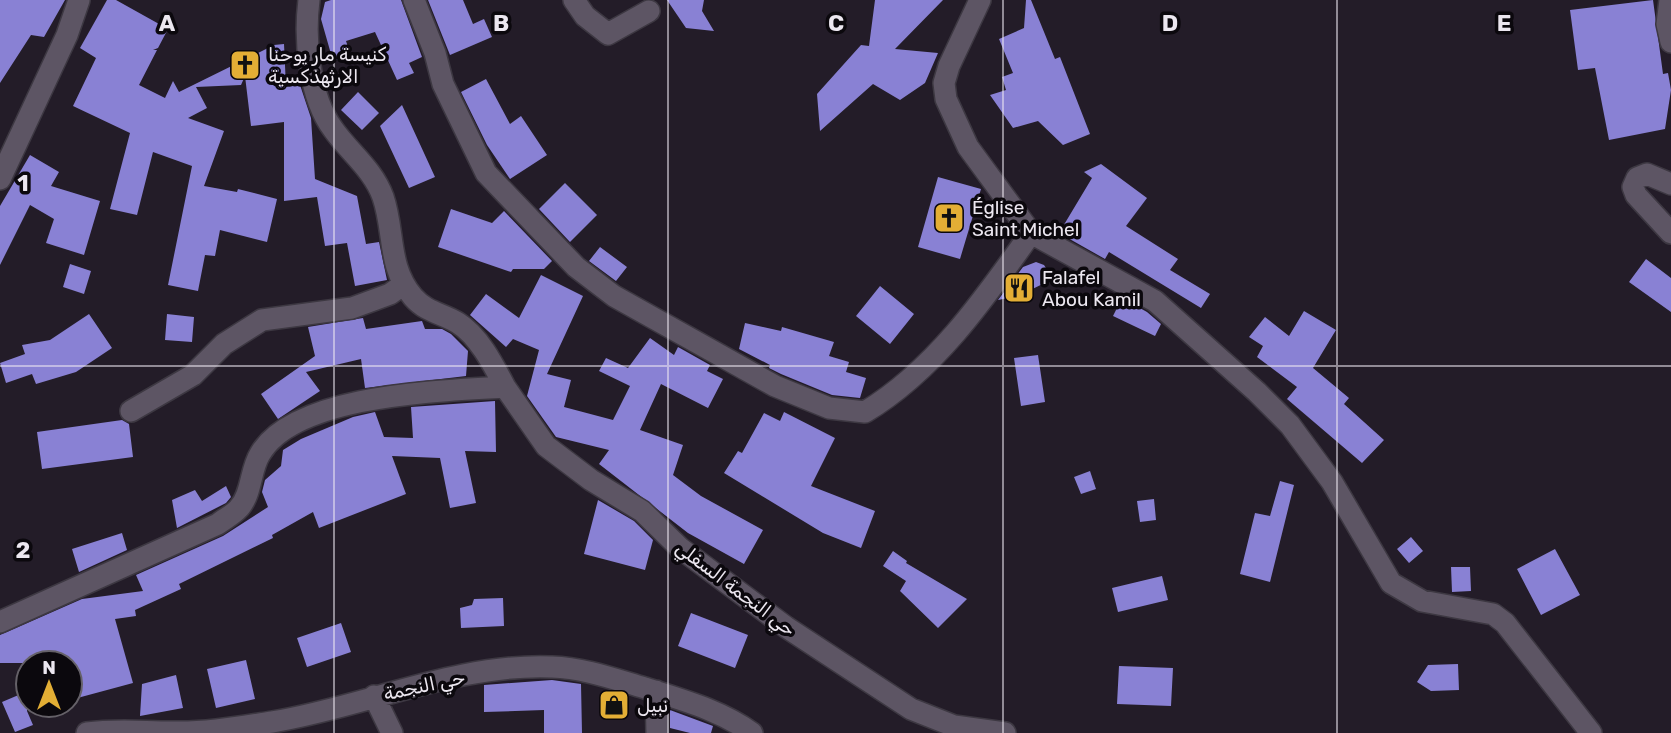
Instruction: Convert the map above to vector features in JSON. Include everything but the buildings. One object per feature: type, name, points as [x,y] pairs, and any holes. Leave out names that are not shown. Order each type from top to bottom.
[{"type":"street","points":[[0,179],[67,35],[79,0]]},
{"type":"street","points":[[131,411],[192,375],[224,344],[262,320],[352,308],[390,294],[404,284],[392,258],[387,215],[378,186],[367,167],[330,126],[323,111],[310,51],[309,0]]},
{"type":"street","points":[[414,0],[435,53],[443,84],[486,173],[576,268],[614,296],[775,386],[829,408],[865,412],[913,375],[986,298],[1031,233]]},
{"type":"street","points":[[575,0],[585,16],[608,34],[649,11]]},
{"type":"street","points":[[980,0],[949,66],[944,83],[946,99],[968,148],[1031,233],[1155,301],[1257,392],[1290,425],[1332,482],[1391,583],[1422,600],[1480,611],[1499,619],[1591,733]]},
{"type":"street","points":[[1670,0],[1667,16],[1671,42]]},
{"type":"street","points":[[1671,184],[1647,174],[1637,178],[1633,187],[1636,195],[1671,233]]},
{"type":"street","name":"حي النجمة السفلي","points":[[404,284],[428,311],[459,323],[492,362],[522,417],[546,446],[591,480],[642,511],[680,548],[786,627],[911,709],[954,726],[1005,733]]},
{"type":"street","points":[[0,622],[218,524],[240,508],[260,454],[285,429],[342,406],[382,398],[505,387]]},
{"type":"street","name":"حي النجمة","points":[[87,733],[140,729],[183,732],[238,727],[290,719],[374,696],[467,676],[513,668],[553,667],[602,675],[656,691],[719,714],[752,733]]},
{"type":"street","points":[[656,691],[657,733]]},
{"type":"street","points":[[374,696],[392,733]]},
{"type":"place","name":"كنيسة مار يوحنا الارثهذكسية","points":[[245,65]]},
{"type":"place","name":"Église Saint Michel","points":[[949,218]]},
{"type":"place","name":"Falafel Abou Kamil","points":[[1019,288]]},
{"type":"place","name":"نبيل","points":[[614,705]]}]
